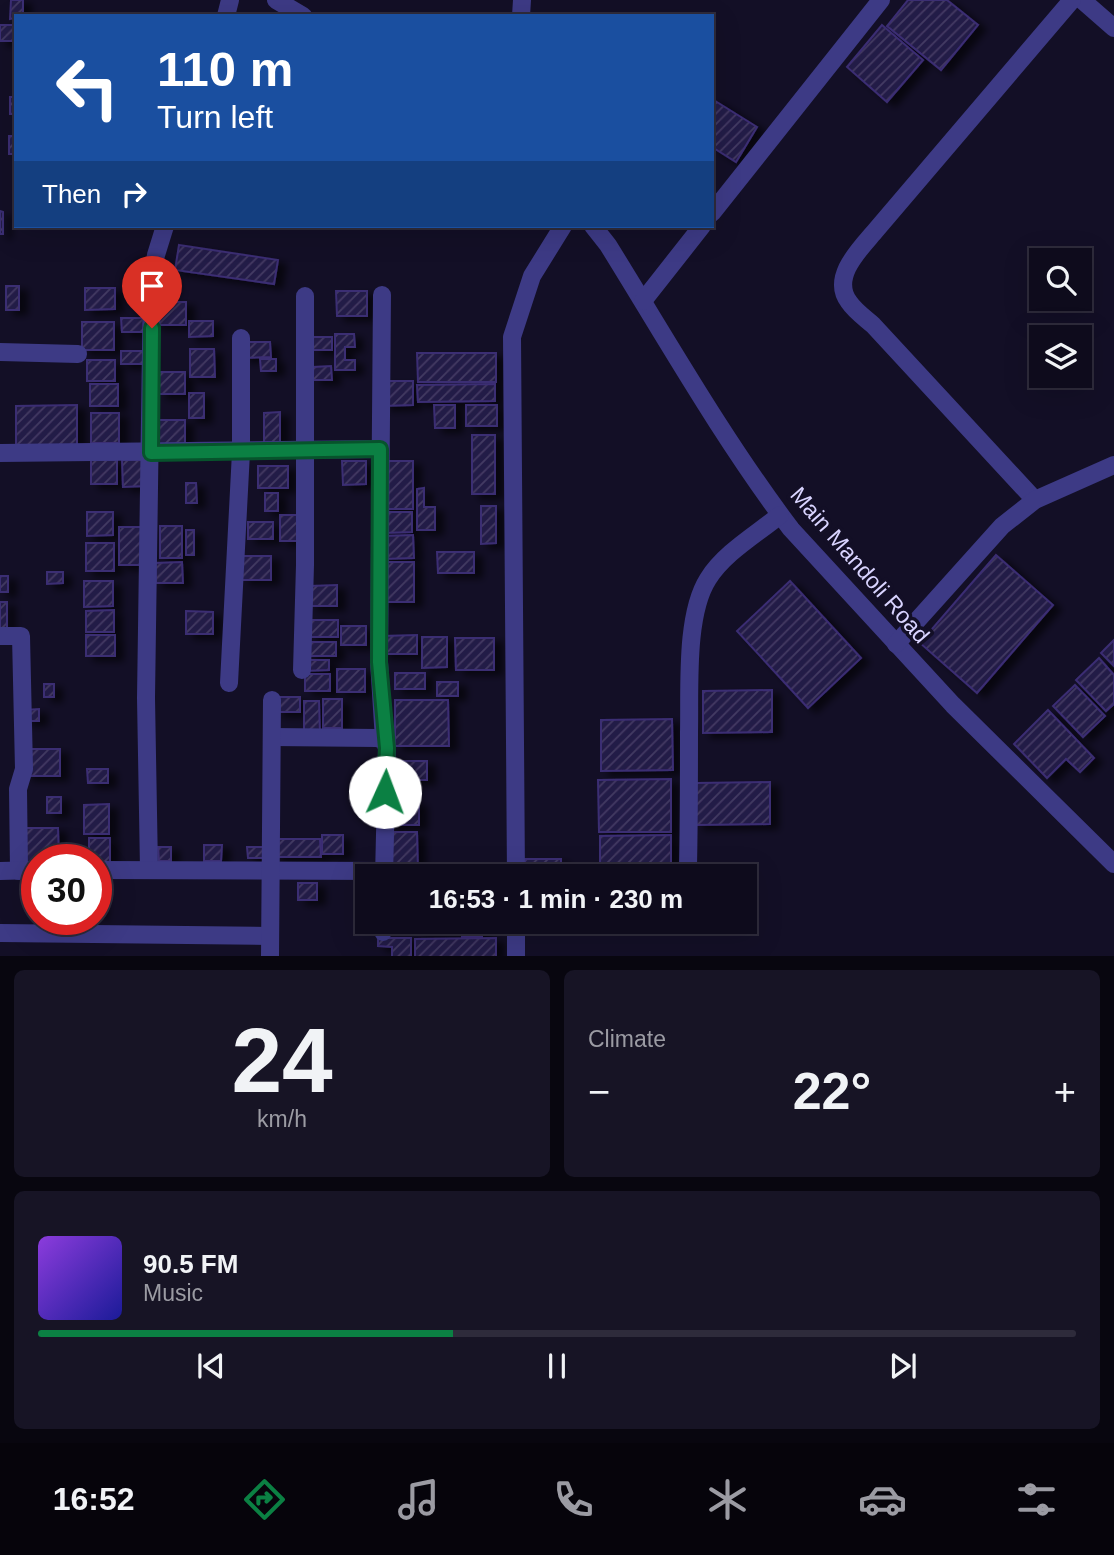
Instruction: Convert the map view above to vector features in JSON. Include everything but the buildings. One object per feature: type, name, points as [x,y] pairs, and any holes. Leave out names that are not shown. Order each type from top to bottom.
[{"type":"street","points":[[276,0],[300,14]]},
{"type":"street","points":[[714,210],[881,0]]},
{"type":"street","points":[[1035,500],[848,302],[843,290],[844,275],[849,264],[876,230],[1072,0]]},
{"type":"street","points":[[1082,0],[1114,28]]},
{"type":"street","points":[[149,869],[146,698],[152,279],[164,228]]},
{"type":"street","points":[[516,864],[512,337],[532,276],[562,228]]},
{"type":"street","name":"Main Mandoli Road","points":[[594,228],[780,515],[953,705],[1114,864]]},
{"type":"street","points":[[643,301],[700,228]]},
{"type":"street","points":[[382,295],[379,662],[384,740],[387,748],[384,864]]},
{"type":"street","points":[[302,670],[305,565],[305,296]]},
{"type":"street","points":[[229,683],[241,452],[241,338]]},
{"type":"street","points":[[0,352],[78,354]]},
{"type":"street","points":[[0,453],[380,449]]},
{"type":"street","points":[[896,644],[1002,526],[1035,500],[1114,465]]},
{"type":"street","points":[[688,864],[690,668],[693,626],[700,598],[707,579],[722,562],[780,515]]},
{"type":"street","points":[[0,636],[21,636],[24,769],[18,789],[25,844]]},
{"type":"street","points":[[270,956],[272,700]]},
{"type":"street","points":[[272,737],[384,740]]},
{"type":"street","points":[[112,870],[355,873]]},
{"type":"street","points":[[0,871],[21,871]]},
{"type":"street","points":[[0,933],[270,936]]},
{"type":"street","points":[[516,934],[516,956]]},
{"type":"route","points":[[152,328],[151,453],[380,449],[379,662],[384,740],[387,748],[385,792]]}]
